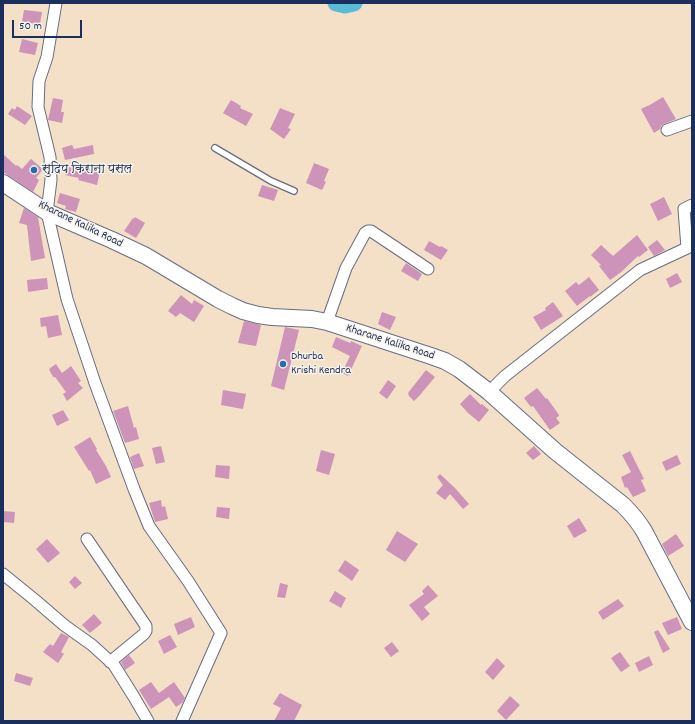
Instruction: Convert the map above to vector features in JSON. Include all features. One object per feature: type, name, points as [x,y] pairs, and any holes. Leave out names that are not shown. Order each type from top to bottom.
[{"type":"street","points":[[56,3],[46,57],[39,81],[38,107],[50,157],[51,180],[48,212],[67,299],[95,384],[149,526],[221,633],[182,721]]},
{"type":"street","points":[[667,130],[692,121]]},
{"type":"street","name":"Kharane Kalika Road","points":[[3,183],[48,212],[146,256],[218,299],[243,311],[272,317],[312,319],[327,322],[445,361],[459,369],[489,392],[555,451],[631,513],[644,531],[692,622]]},
{"type":"street","points":[[489,392],[517,366],[640,270],[687,248],[684,209],[692,205]]},
{"type":"street","points":[[327,322],[346,268],[365,233],[368,231],[371,231],[428,269]]},
{"type":"street","points":[[87,539],[146,626],[146,631],[144,634],[110,662]]},
{"type":"street","points":[[3,574],[64,625],[92,645],[114,666],[148,721]]},
{"type":"lane","points":[[215,148],[271,181],[294,191]]},
{"type":"building","points":[[24,10],[42,12],[40,24],[22,22]]},
{"type":"building","points":[[22,39],[38,43],[35,55],[19,52]]},
{"type":"building","points":[[663,97],[676,119],[664,124],[654,133],[641,109]]},
{"type":"building","points":[[53,98],[63,100],[61,112],[64,112],[62,123],[48,120]]},
{"type":"building","points":[[231,100],[241,106],[240,108],[253,114],[246,126],[223,113]]},
{"type":"building","points":[[17,106],[32,116],[25,125],[8,114],[12,108],[15,110]]},
{"type":"building","points":[[280,108],[295,114],[288,128],[291,129],[284,139],[270,129]]},
{"type":"building","points":[[72,145],[74,149],[93,145],[94,154],[65,160],[62,148]]},
{"type":"building","points":[[3,154],[16,166],[17,165],[22,169],[31,159],[43,169],[36,178],[39,180],[33,192],[3,172]]},
{"type":"building","points":[[314,163],[329,169],[324,181],[326,182],[322,190],[306,183]]},
{"type":"building","points":[[67,164],[100,171],[97,185],[78,180],[79,178],[65,175]]},
{"type":"building","points":[[262,185],[278,190],[274,201],[258,196]]},
{"type":"building","points":[[60,193],[80,199],[76,212],[65,209],[66,206],[57,203]]},
{"type":"building","points":[[664,197],[672,214],[658,221],[650,204]]},
{"type":"building","points":[[24,208],[38,217],[45,258],[31,261],[27,225],[19,223]]},
{"type":"building","points":[[135,217],[145,223],[136,238],[124,231]]},
{"type":"building","points":[[637,235],[648,250],[639,257],[638,256],[610,280],[599,266],[601,265],[591,255],[601,245],[613,256]]},
{"type":"building","points":[[657,240],[665,250],[654,256],[648,247]]},
{"type":"building","points":[[429,241],[448,250],[441,260],[424,250]]},
{"type":"building","points":[[406,263],[422,274],[418,281],[401,271]]},
{"type":"building","points":[[677,273],[682,282],[670,288],[666,279]]},
{"type":"building","points":[[589,277],[599,290],[577,306],[565,291],[576,282],[579,285]]},
{"type":"building","points":[[47,278],[48,289],[28,292],[27,280]]},
{"type":"building","points":[[181,295],[192,304],[194,300],[204,306],[194,322],[180,313],[176,317],[168,311]]},
{"type":"building","points":[[553,302],[563,316],[541,330],[533,317],[546,310],[545,308]]},
{"type":"building","points":[[382,312],[396,317],[390,330],[378,324]]},
{"type":"building","points":[[58,315],[62,335],[48,338],[46,326],[41,327],[40,318]]},
{"type":"building","points":[[244,321],[261,325],[256,346],[238,343]]},
{"type":"building","name":"Dhurba Krishi Kendra","points":[[285,327],[299,330],[284,390],[271,386]]},
{"type":"building","points":[[336,337],[362,346],[348,376],[342,373],[350,356],[332,347]]},
{"type":"building","points":[[56,364],[62,373],[71,366],[81,381],[78,383],[83,388],[67,401],[63,394],[66,392],[55,377],[53,377],[49,369]]},
{"type":"building","points":[[426,370],[435,377],[414,401],[408,393]]},
{"type":"building","points":[[388,380],[396,386],[387,399],[379,393]]},
{"type":"building","points":[[537,388],[546,399],[547,398],[559,415],[556,418],[560,423],[550,430],[533,406],[531,407],[524,398]]},
{"type":"building","points":[[223,390],[246,394],[243,409],[221,405]]},
{"type":"building","points":[[470,394],[481,405],[482,404],[489,410],[479,422],[460,404]]},
{"type":"building","points":[[128,406],[134,428],[136,427],[139,439],[125,443],[113,411]]},
{"type":"building","points":[[63,410],[69,420],[57,426],[52,415]]},
{"type":"building","points":[[90,437],[111,477],[96,484],[90,470],[89,471],[74,447]]},
{"type":"building","points":[[161,446],[165,462],[156,464],[152,448]]},
{"type":"building","points":[[534,446],[541,454],[533,460],[526,453]]},
{"type":"building","points":[[321,450],[335,454],[329,475],[316,471]]},
{"type":"building","points":[[630,451],[644,479],[641,480],[646,491],[633,497],[627,487],[625,488],[621,477],[631,472],[622,455]]},
{"type":"building","points":[[139,453],[144,466],[134,469],[130,457]]},
{"type":"building","points":[[677,455],[681,464],[666,471],[662,462]]},
{"type":"building","points":[[216,465],[230,466],[229,479],[215,477]]},
{"type":"building","points":[[440,474],[469,504],[463,509],[450,494],[445,500],[436,493],[443,485],[437,477]]},
{"type":"building","points":[[161,500],[162,507],[165,506],[168,519],[155,522],[149,503]]},
{"type":"building","points":[[217,507],[230,508],[229,519],[216,517]]},
{"type":"building","points":[[3,511],[15,512],[14,523],[3,522]]},
{"type":"building","points":[[579,518],[587,531],[574,538],[567,526]]},
{"type":"building","points":[[397,531],[418,544],[405,562],[386,550]]},
{"type":"building","points":[[676,534],[684,546],[668,556],[662,544]]},
{"type":"building","points":[[47,539],[60,553],[48,563],[36,549]]},
{"type":"building","points":[[345,560],[359,570],[352,581],[338,571]]},
{"type":"building","points":[[75,576],[82,583],[75,589],[69,582]]},
{"type":"building","points":[[280,583],[288,585],[285,598],[277,597]]},
{"type":"building","points":[[428,585],[438,596],[424,607],[430,614],[422,621],[409,605],[424,594],[422,591]]},
{"type":"building","points":[[335,591],[346,598],[341,608],[329,601]]},
{"type":"building","points":[[618,599],[624,606],[603,620],[598,612]]},
{"type":"building","points":[[94,614],[102,623],[90,633],[82,625]]},
{"type":"building","points":[[191,617],[195,627],[178,635],[174,624]]},
{"type":"building","points":[[677,617],[682,629],[668,635],[662,623]]},
{"type":"building","points":[[658,630],[670,649],[663,653],[654,632]]},
{"type":"building","points":[[61,633],[69,637],[61,652],[64,654],[58,663],[43,652],[50,644],[53,646]]},
{"type":"building","points":[[170,635],[177,647],[164,654],[158,641]]},
{"type":"building","points":[[392,642],[399,651],[391,657],[384,648]]},
{"type":"building","points":[[620,652],[630,666],[621,672],[611,658]]},
{"type":"building","points":[[129,655],[135,663],[125,670],[121,662]]},
{"type":"building","points":[[649,656],[653,665],[639,672],[635,663]]},
{"type":"building","points":[[497,658],[505,666],[493,680],[485,672]]},
{"type":"building","points":[[16,673],[33,678],[30,686],[14,681]]},
{"type":"building","points":[[151,682],[159,693],[174,682],[185,698],[182,703],[176,707],[169,697],[151,709],[139,690]]},
{"type":"building","points":[[280,693],[302,705],[294,721],[274,721],[281,708],[273,704]]},
{"type":"building","points":[[510,696],[520,705],[506,720],[497,711]]},
{"type":"waterway","points":[[336,3],[345,5],[354,3]]},
{"type":"place","name":"सुदिप किराना पसल","points":[[34,170]]},
{"type":"place","name":"Dhurba Krishi Kendra","points":[[283,364]]}]
